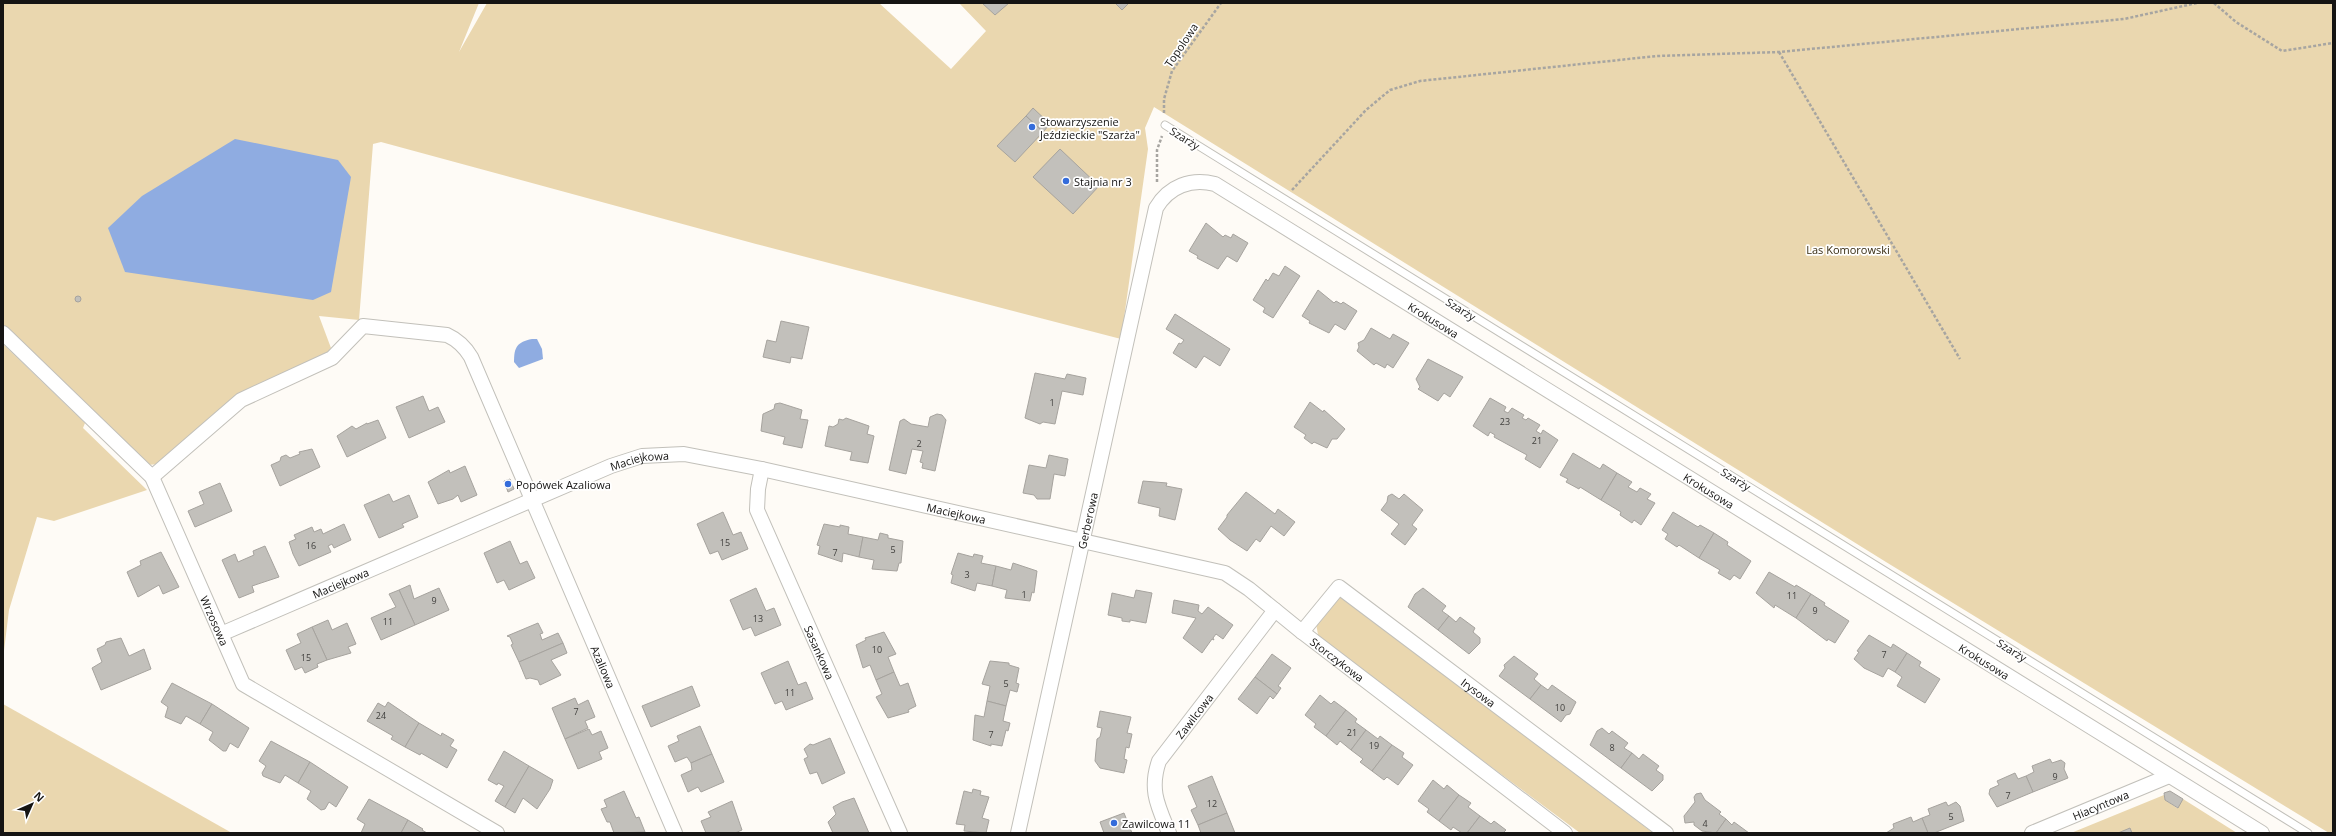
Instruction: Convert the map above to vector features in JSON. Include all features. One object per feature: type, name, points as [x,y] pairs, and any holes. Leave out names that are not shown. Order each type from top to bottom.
[{"type":"street","name":"Krokusowa","points":[[1156,208],[1165,195],[1178,186],[1192,182],[1215,184],[2262,833]]},
{"type":"street","name":"Gerberowa","points":[[1018,833],[1084,542],[1156,208]]},
{"type":"street","name":"Azaliowa","points":[[152,477],[241,400],[332,358],[363,326],[447,335],[466,349],[675,833]]},
{"type":"street","name":"Wrzosowa","points":[[3,333],[152,477],[244,684],[497,833]]},
{"type":"street","name":"Maciejkowa","points":[[221,634],[611,466],[642,456],[684,454],[762,469],[1084,542]]},
{"type":"street","name":"Sasankowa","points":[[762,469],[758,488],[757,510],[900,833]]},
{"type":"street","name":"Storczykowa","points":[[1084,542],[1225,574],[1275,610],[1565,833]]},
{"type":"street","name":"Irysowa","points":[[1302,632],[1339,587],[1666,833]]},
{"type":"street","name":"Zawilcowa","points":[[1169,833],[1156,800],[1154,790],[1154,780],[1159,761],[1275,610]]},
{"type":"street","name":"Hiacyntowa","points":[[2032,833],[2169,776]]},
{"type":"lane","name":"Szarży","points":[[1165,125],[2308,833]]},
{"type":"path","name":"Topolowa","points":[[1165,125],[1164,99],[1172,71],[1221,3]]},
{"type":"path","points":[[1284,199],[1366,110],[1390,90],[1420,82],[1657,56],[1779,52],[2124,19],[2197,3]]},
{"type":"path","points":[[2214,3],[2236,22],[2282,51],[2333,43]]},
{"type":"path","points":[[1779,52],[1960,359]]},
{"type":"path","points":[[1156,208],[1157,150]]},
{"type":"green space","name":"Las Komorowski","points":[[3,3],[479,3],[459,52],[487,3],[879,3],[951,69],[986,31],[959,3],[2333,3],[2333,833],[2329,833],[1886,562],[1154,107],[1145,128],[1148,149],[1121,339],[756,244],[381,142],[373,144],[359,320],[319,316],[331,348],[327,353],[247,391],[159,464],[147,465],[3,329]]},
{"type":"green space","points":[[3,344],[85,423],[83,428],[147,490],[54,521],[37,517],[9,610],[3,659]]},
{"type":"green space","points":[[1338,596],[1347,598],[1653,833],[1580,833],[1325,643],[1318,635],[1316,623]]},
{"type":"green space","points":[[3,704],[232,833],[3,833]]},
{"type":"green space","points":[[2164,795],[2165,800],[2177,808],[2183,799],[2237,833],[2071,833]]},
{"type":"water","points":[[235,139],[338,160],[351,177],[331,292],[313,300],[125,272],[108,228],[142,196]]},
{"type":"water","points":[[532,339],[537,339],[542,349],[543,359],[519,368],[514,362],[517,346]]},
{"type":"building","points":[[982,3],[1009,3],[995,15]]},
{"type":"building","points":[[1115,3],[1129,3],[1122,10]]},
{"type":"building","points":[[1033,108],[1050,124],[1043,132],[1026,116]]},
{"type":"building","points":[[1026,116],[1043,132],[1015,162],[997,146]]},
{"type":"building","name":"Stajnia nr 3","points":[[1060,149],[1099,186],[1073,214],[1033,177]]},
{"type":"building","points":[[1206,223],[1223,237],[1225,235],[1231,238],[1233,234],[1248,243],[1237,262],[1227,256],[1218,269],[1197,258],[1198,256],[1189,251]]},
{"type":"building","points":[[1285,266],[1300,276],[1273,318],[1263,312],[1265,308],[1253,300],[1266,279],[1268,281],[1273,273],[1279,276]]},
{"type":"building","points":[[1318,290],[1334,303],[1336,301],[1341,304],[1343,302],[1357,311],[1345,330],[1335,324],[1329,333],[1309,323],[1310,321],[1302,316]]},
{"type":"building","points":[[78,296],[81,299],[78,302],[75,299]]},
{"type":"building","points":[[1175,314],[1230,349],[1220,366],[1204,356],[1196,368],[1173,353],[1179,343],[1181,344],[1184,340],[1166,329]]},
{"type":"building","points":[[781,321],[809,327],[802,359],[791,357],[790,363],[763,357],[767,340],[776,342]]},
{"type":"building","points":[[1371,328],[1390,339],[1393,334],[1409,343],[1393,368],[1387,364],[1385,368],[1376,363],[1374,365],[1357,351],[1359,347],[1358,343],[1364,340]]},
{"type":"building","points":[[1428,359],[1463,377],[1450,397],[1444,393],[1438,401],[1418,389],[1420,387],[1416,379]]},
{"type":"building","points":[[1035,373],[1065,379],[1067,374],[1086,378],[1083,395],[1062,391],[1055,424],[1043,422],[1040,424],[1025,418]]},
{"type":"building","points":[[423,396],[429,411],[438,407],[445,422],[409,438],[396,407]]},
{"type":"building","points":[[1490,398],[1506,407],[1504,411],[1508,413],[1512,408],[1524,415],[1522,418],[1526,420],[1528,418],[1540,425],[1536,431],[1541,434],[1543,430],[1558,440],[1540,468],[1525,459],[1527,455],[1494,437],[1495,435],[1490,432],[1488,436],[1473,426]]},
{"type":"building","points":[[1310,402],[1323,412],[1324,410],[1345,429],[1337,439],[1332,439],[1327,448],[1314,442],[1312,444],[1304,438],[1306,435],[1294,427]]},
{"type":"building","points":[[780,403],[802,410],[800,419],[808,420],[802,448],[783,444],[785,437],[761,431],[763,414],[774,409],[775,404]]},
{"type":"building","points":[[937,414],[942,415],[946,420],[935,471],[922,468],[923,463],[920,462],[923,451],[912,449],[906,474],[889,470],[900,421],[904,419],[911,424],[928,427],[930,417]]},
{"type":"building","points":[[846,418],[869,426],[867,434],[874,436],[868,463],[850,460],[852,452],[825,446],[829,426],[833,427],[838,424],[839,419],[843,420]]},
{"type":"building","points":[[378,420],[386,438],[347,457],[337,436],[352,426],[356,429],[367,423]]},
{"type":"building","points":[[312,449],[320,467],[280,486],[271,465],[280,461],[281,457],[286,455],[290,458],[300,454],[299,452]]},
{"type":"building","points":[[1573,453],[1600,469],[1603,464],[1617,473],[1601,500],[1580,487],[1579,489],[1566,482],[1568,479],[1560,475]]},
{"type":"building","points":[[1049,455],[1068,459],[1065,476],[1054,474],[1050,499],[1037,499],[1034,495],[1023,493],[1029,465],[1046,468]]},
{"type":"building","points":[[465,466],[477,495],[461,502],[458,495],[453,499],[438,504],[428,482],[449,470],[450,473]]},
{"type":"building","points":[[1617,473],[1632,482],[1628,487],[1637,492],[1640,488],[1651,494],[1647,499],[1655,503],[1641,525],[1634,520],[1632,523],[1620,515],[1621,512],[1601,500]]},
{"type":"building","name":"Popówek Azaliowa","points":[[510,479],[514,489],[508,492],[504,481]]},
{"type":"building","points":[[1143,481],[1167,483],[1166,486],[1182,489],[1175,520],[1159,516],[1160,508],[1138,503]]},
{"type":"building","points":[[220,483],[232,511],[195,527],[188,511],[204,504],[199,492]]},
{"type":"building","points":[[1246,492],[1275,514],[1278,509],[1295,522],[1284,536],[1271,526],[1260,542],[1256,539],[1247,551],[1230,540],[1218,529],[1227,515]]},
{"type":"building","points":[[389,494],[393,502],[409,495],[418,517],[402,524],[404,527],[379,538],[364,505]]},
{"type":"building","points":[[1392,494],[1399,499],[1404,494],[1423,510],[1412,525],[1417,529],[1405,545],[1391,534],[1399,524],[1381,510],[1387,502],[1388,496]]},
{"type":"building","points":[[723,512],[733,535],[741,532],[748,549],[722,560],[718,551],[710,554],[697,524]]},
{"type":"building","points":[[1673,512],[1698,527],[1700,525],[1714,533],[1699,558],[1679,545],[1677,547],[1665,539],[1668,534],[1662,530]]},
{"type":"building","points":[[344,524],[351,540],[334,548],[332,544],[328,546],[331,552],[299,566],[289,542],[296,539],[294,535],[312,527],[314,532],[321,529],[323,534]]},
{"type":"building","points":[[824,524],[849,527],[848,534],[863,537],[859,557],[843,553],[842,562],[818,554],[820,546],[817,545]]},
{"type":"building","points":[[880,533],[888,535],[888,538],[903,541],[901,563],[899,563],[897,571],[872,569],[874,560],[859,557],[863,537],[878,540]]},
{"type":"building","points":[[1714,533],[1728,542],[1727,545],[1751,561],[1740,579],[1734,575],[1730,580],[1718,573],[1720,570],[1699,558]]},
{"type":"building","points":[[510,541],[520,564],[527,561],[535,578],[509,590],[504,580],[497,583],[484,553]]},
{"type":"building","points":[[265,546],[279,577],[252,586],[254,592],[239,598],[222,560],[235,554],[238,562],[254,555],[253,551]]},
{"type":"building","points":[[161,552],[179,587],[163,594],[159,585],[138,597],[127,572],[141,565],[140,561]]},
{"type":"building","points":[[958,553],[973,557],[974,554],[983,556],[981,563],[996,566],[992,586],[977,583],[975,591],[951,583],[953,575],[951,574]]},
{"type":"building","points":[[1013,563],[1037,571],[1034,593],[1032,592],[1030,601],[1005,598],[1007,590],[992,586],[996,566],[1011,570]]},
{"type":"building","points":[[1769,572],[1795,587],[1796,585],[1811,594],[1796,618],[1775,605],[1774,608],[1756,593]]},
{"type":"building","points":[[410,585],[414,599],[439,588],[449,610],[415,625],[399,590]]},
{"type":"building","points":[[756,588],[766,611],[774,608],[781,625],[755,636],[751,627],[743,630],[730,600]]},
{"type":"building","points":[[1423,588],[1446,606],[1442,611],[1449,616],[1438,630],[1408,607],[1415,594]]},
{"type":"building","points":[[399,590],[415,625],[381,640],[371,618],[396,607],[389,594]]},
{"type":"building","points":[[1136,590],[1152,593],[1146,623],[1130,620],[1130,622],[1122,621],[1122,618],[1108,615],[1112,593],[1134,598]]},
{"type":"building","points":[[1811,594],[1825,603],[1824,605],[1849,621],[1835,643],[1828,639],[1827,641],[1796,618]]},
{"type":"building","points":[[1174,600],[1199,605],[1198,611],[1202,614],[1208,607],[1233,625],[1223,639],[1216,634],[1213,638],[1214,640],[1212,639],[1202,653],[1183,638],[1196,618],[1172,613]]},
{"type":"building","points":[[1449,616],[1456,622],[1460,617],[1475,628],[1473,632],[1480,638],[1480,643],[1469,654],[1438,630]]},
{"type":"building","points":[[328,620],[332,630],[347,623],[356,644],[348,647],[351,653],[327,660],[312,627]]},
{"type":"building","points":[[538,623],[543,633],[540,634],[542,640],[558,633],[563,643],[519,662],[511,645],[513,644],[510,637],[507,636]]},
{"type":"building","points":[[312,627],[327,660],[317,664],[318,667],[305,673],[302,667],[295,670],[286,650],[301,643],[297,634]]},
{"type":"building","points":[[884,632],[896,654],[888,657],[894,672],[876,680],[870,665],[863,668],[856,645],[866,640],[865,638]]},
{"type":"building","points":[[1869,635],[1891,648],[1893,644],[1907,653],[1895,672],[1888,668],[1883,677],[1864,668],[1854,659],[1859,652],[1857,651]]},
{"type":"building","points":[[121,638],[129,656],[144,649],[151,669],[101,690],[92,668],[102,662],[97,649],[105,645],[106,642]]},
{"type":"building","points":[[563,643],[567,653],[551,660],[561,675],[540,685],[538,680],[530,678],[526,679],[519,662]]},
{"type":"building","points":[[1907,653],[1921,662],[1919,666],[1940,679],[1925,703],[1897,686],[1902,677],[1895,672]]},
{"type":"building","points":[[1272,654],[1291,668],[1278,686],[1281,688],[1277,694],[1255,677]]},
{"type":"building","points":[[1514,656],[1538,674],[1534,679],[1541,685],[1530,699],[1499,676],[1505,668],[1504,665]]},
{"type":"building","points":[[788,661],[798,685],[806,682],[813,699],[786,710],[782,701],[775,704],[761,673]]},
{"type":"building","points":[[990,661],[1009,663],[1009,665],[1019,668],[1016,683],[1019,684],[1017,692],[1010,690],[1006,706],[987,701],[990,686],[982,684]]},
{"type":"building","points":[[894,672],[900,686],[908,683],[916,706],[908,710],[909,712],[888,718],[876,697],[882,694],[876,680]]},
{"type":"building","points":[[1255,677],[1277,694],[1273,699],[1270,696],[1257,714],[1238,699]]},
{"type":"building","points":[[172,683],[212,704],[200,724],[186,716],[181,724],[165,717],[168,707],[161,702]]},
{"type":"building","points":[[1541,685],[1548,690],[1552,685],[1576,702],[1570,714],[1566,715],[1561,722],[1530,699]]},
{"type":"building","points":[[692,686],[700,706],[651,727],[642,706]]},
{"type":"building","points":[[1320,695],[1331,704],[1334,701],[1346,710],[1326,736],[1314,727],[1316,724],[1305,715]]},
{"type":"building","points":[[575,698],[578,705],[588,700],[595,717],[585,721],[588,728],[565,739],[552,708]]},
{"type":"building","points":[[987,701],[1006,706],[1003,721],[1010,723],[1008,731],[1006,730],[1002,746],[991,744],[991,746],[973,740],[975,715],[984,717]]},
{"type":"building","points":[[388,702],[419,723],[405,747],[391,739],[393,736],[367,721],[378,703],[385,707]]},
{"type":"building","points":[[212,704],[249,728],[238,748],[230,743],[226,751],[223,751],[209,740],[213,732],[200,724]]},
{"type":"building","points":[[1346,710],[1357,719],[1355,722],[1366,730],[1351,750],[1340,741],[1337,745],[1326,736]]},
{"type":"building","points":[[1100,711],[1131,717],[1127,733],[1132,734],[1129,748],[1126,747],[1124,759],[1127,760],[1124,773],[1100,768],[1095,761],[1097,739],[1100,737],[1102,728],[1097,727]]},
{"type":"building","points":[[419,723],[441,736],[442,733],[454,740],[450,746],[457,750],[447,768],[421,753],[420,755],[405,747]]},
{"type":"building","points":[[700,726],[712,754],[691,763],[687,757],[675,762],[668,746],[679,741],[677,736]]},
{"type":"building","points":[[1602,728],[1609,734],[1612,731],[1628,743],[1624,748],[1632,753],[1621,768],[1590,745],[1597,731]]},
{"type":"building","points":[[589,729],[592,735],[601,731],[608,748],[599,752],[602,759],[578,769],[565,739]]},
{"type":"building","points":[[1366,730],[1378,739],[1380,736],[1392,745],[1372,771],[1360,762],[1363,759],[1351,750]]},
{"type":"building","points":[[830,738],[845,773],[822,784],[817,772],[810,774],[804,759],[808,757],[804,749],[810,744],[813,745]]},
{"type":"building","points":[[271,741],[310,762],[298,783],[285,775],[280,783],[263,776],[262,773],[266,766],[259,761]]},
{"type":"building","points":[[1392,745],[1404,753],[1402,757],[1413,765],[1398,785],[1387,777],[1384,780],[1372,771]]},
{"type":"building","points":[[504,751],[529,766],[505,807],[495,801],[504,786],[498,783],[497,785],[488,780]]},
{"type":"building","points":[[1632,753],[1639,759],[1643,754],[1659,766],[1656,770],[1663,775],[1663,780],[1652,791],[1621,768]]},
{"type":"building","points":[[712,754],[724,782],[701,792],[698,787],[688,792],[681,775],[692,770],[691,763]]},
{"type":"building","points":[[2050,759],[2052,763],[2061,760],[2065,763],[2064,769],[2068,778],[2033,792],[2026,776],[2034,772],[2032,766]]},
{"type":"building","points":[[310,762],[348,787],[336,807],[329,802],[325,809],[321,810],[307,799],[311,791],[298,783]]},
{"type":"building","points":[[529,766],[553,780],[550,789],[537,809],[523,798],[515,813],[505,807]]},
{"type":"building","points":[[2015,773],[2018,779],[2026,776],[2033,792],[1997,807],[1989,794],[1990,789],[1999,785],[1997,781]]},
{"type":"building","points":[[1212,776],[1227,813],[1198,825],[1191,810],[1197,807],[1188,786]]},
{"type":"building","points":[[1433,780],[1444,789],[1447,785],[1459,795],[1439,821],[1427,812],[1429,809],[1418,801]]},
{"type":"building","points":[[973,789],[981,791],[980,795],[989,797],[982,818],[989,820],[986,833],[964,831],[965,825],[956,824],[964,791],[972,793]]},
{"type":"building","points":[[624,791],[636,818],[639,817],[645,832],[614,833],[610,822],[607,822],[601,809],[607,807],[604,800]]},
{"type":"building","points":[[2170,791],[2183,799],[2178,808],[2165,800],[2164,793]]},
{"type":"building","points":[[1701,793],[1705,800],[1721,812],[1719,814],[1726,819],[1716,833],[1702,831],[1694,825],[1694,822],[1685,823],[1684,816],[1695,802],[1694,797],[1696,794]]},
{"type":"building","points":[[1459,795],[1471,803],[1468,807],[1480,816],[1467,833],[1462,833],[1453,827],[1451,830],[1439,821]]},
{"type":"building","points":[[854,798],[869,833],[833,833],[828,822],[836,814],[833,807]]},
{"type":"building","points":[[369,799],[408,820],[401,833],[361,833],[365,824],[357,819]]},
{"type":"building","points":[[732,801],[742,830],[735,833],[706,833],[701,821],[711,817],[708,812]]},
{"type":"building","points":[[1946,802],[1948,806],[1956,802],[1960,806],[1964,821],[1934,833],[1928,833],[1922,818],[1930,815],[1928,809]]},
{"type":"building","name":"Zawilcowa 11","points":[[1124,813],[1132,833],[1104,833],[1100,822]]},
{"type":"building","points":[[1227,813],[1235,833],[1201,833],[1198,825]]},
{"type":"building","points":[[1480,816],[1491,824],[1494,821],[1506,830],[1503,833],[1467,833]]},
{"type":"building","points":[[1911,817],[1913,822],[1922,818],[1928,833],[1886,833],[1894,828],[1893,824]]},
{"type":"building","points":[[1726,819],[1732,825],[1734,822],[1749,833],[1716,833]]},
{"type":"building","points":[[408,820],[423,829],[422,830],[427,833],[401,833]]},
{"type":"building","points":[[2130,828],[2132,833],[2118,833]]},
{"type":"place","name":"Stowarzyszenie Jeździeckie \"Szarża\"","points":[[1032,127]]},
{"type":"place","name":"Stajnia nr 3","points":[[1066,181]]},
{"type":"place","name":"Popówek Azaliowa","points":[[508,484]]},
{"type":"place","name":"Zawilcowa 11","points":[[1114,823]]}]
